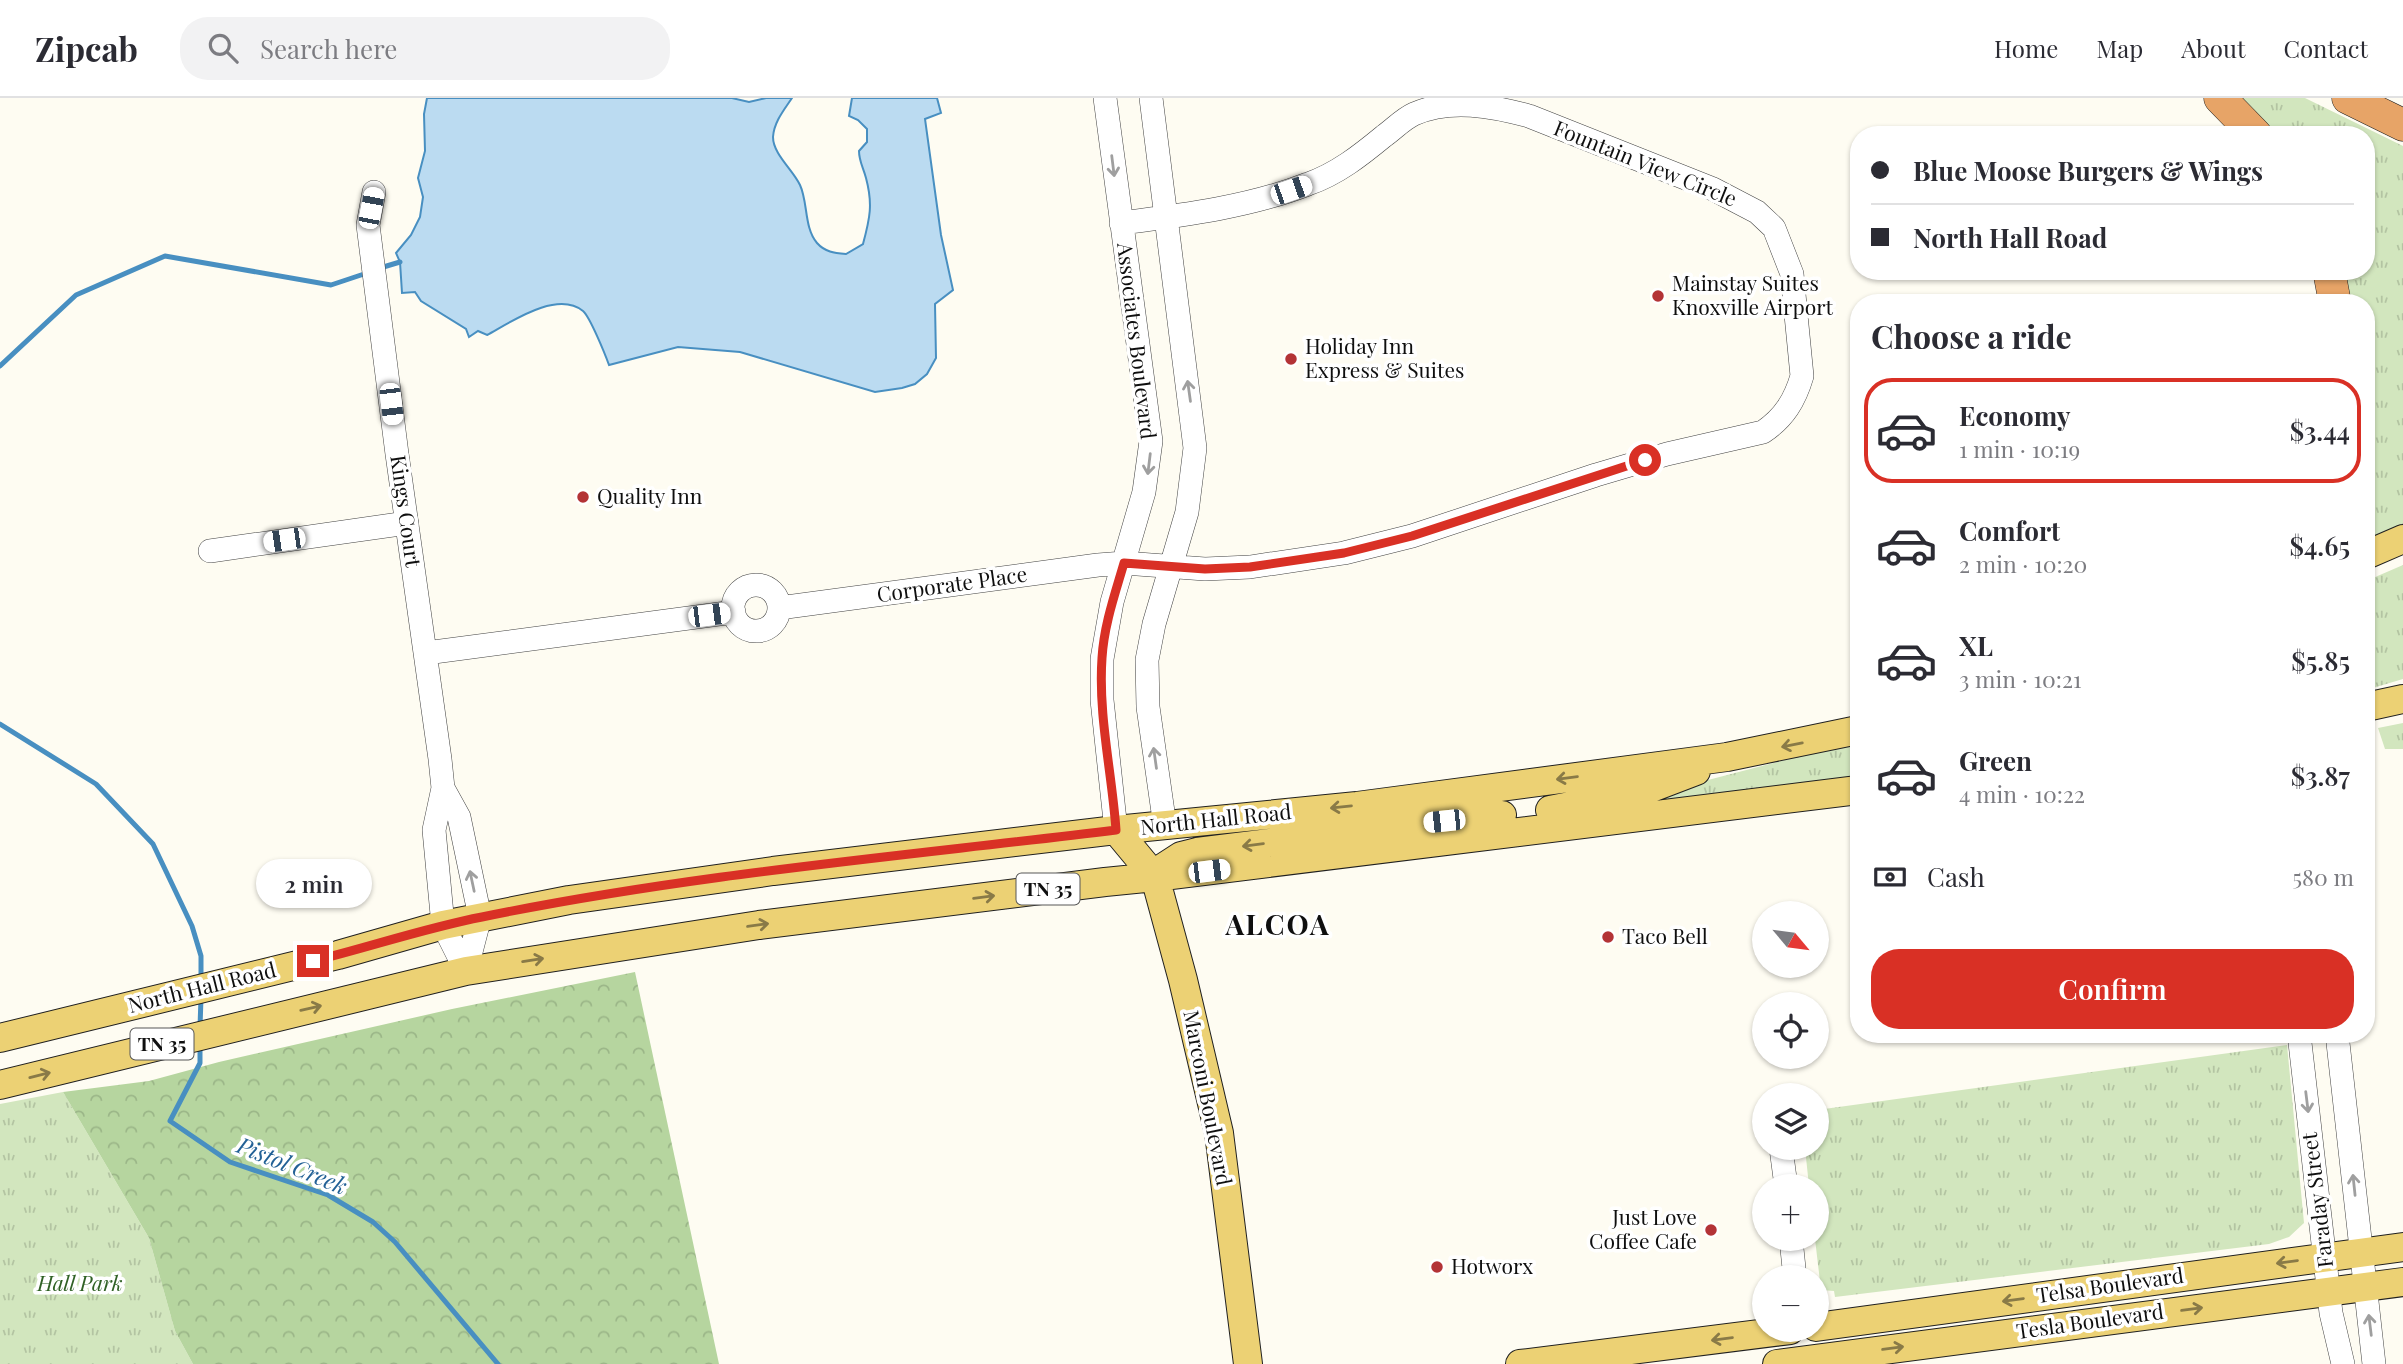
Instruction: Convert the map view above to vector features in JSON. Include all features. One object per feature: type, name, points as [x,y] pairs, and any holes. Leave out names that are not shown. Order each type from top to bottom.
[{"type":"highway","points":[[2220,98],[2247,126]]},
{"type":"highway","points":[[2348,98],[2403,125]]},
{"type":"main road","points":[[2375,551],[2403,539]]},
{"type":"main road","points":[[2375,705],[2403,699]]},
{"type":"main road","name":"North Hall Road","points":[[0,1038],[338,955],[443,925],[569,900],[773,871],[1116,830],[1357,806],[1727,757],[1850,732]]},
{"type":"main road","points":[[1155,877],[1172,860],[1197,852],[1581,805],[1674,782],[1727,757]]},
{"type":"main road","name":"TN 35","points":[[0,1084],[466,971],[759,925],[1850,791]]},
{"type":"main road","name":"Marconi Boulevard","points":[[1155,877],[1165,826]]},
{"type":"main road","name":"Marconi Boulevard","points":[[1116,830],[1155,877],[1183,980],[1219,1133],[1248,1364]]},
{"type":"main road","name":"Telsa Boulevard","points":[[1829,1324],[2403,1247]]},
{"type":"main road","name":"Tesla Boulevard","points":[[1795,1363],[2403,1282]]},
{"type":"main road","points":[[1520,1364],[1752,1335]]},
{"type":"street","name":"Associates Boulevard","points":[[1105,98],[1151,441],[1144,492],[1105,635],[1102,659],[1102,700],[1116,830]]},
{"type":"street","points":[[1151,98],[1195,448],[1186,512],[1154,624],[1147,660],[1148,707],[1165,826]]},
{"type":"street","name":"Fountain View Circle","points":[[1121,223],[1272,197],[1311,183],[1345,166],[1412,115],[1429,108],[1444,104],[1469,104],[1503,109],[1529,116],[1713,189],[1757,212],[1774,228],[1792,274],[1802,376],[1798,392],[1788,409],[1775,424],[1763,432],[1667,454],[1601,473],[1412,536],[1344,553],[1250,567],[1205,569],[1124,563]]},
{"type":"street","name":"Kings Court","points":[[374,192],[368,225],[443,788],[434,830],[443,925],[466,971]]},
{"type":"street","points":[[210,551],[407,523]]},
{"type":"street","name":"Corporate Place","points":[[779,608],[1124,563]]},
{"type":"street","points":[[752,585],[761,585],[774,593],[779,608],[774,622],[761,631],[747,629],[736,619],[734,612],[736,598],[740,592],[752,585]]},
{"type":"street","points":[[426,653],[734,612]]},
{"type":"street","name":"Kings Court","points":[[443,788],[459,817],[480,917],[466,971]]},
{"type":"street","name":"Faraday Street","points":[[2300,1043],[2324,1257],[2343,1364]]},
{"type":"street","name":"Faraday Street","points":[[2338,1043],[2374,1364]]},
{"type":"street","points":[[1795,1363],[1799,1342]]},
{"type":"green space","points":[[2237,98],[2305,98],[2362,126],[2264,126]]},
{"type":"green space","points":[[2375,132],[2403,146],[2403,524],[2375,535],[2375,294],[2342,294],[2340,280],[2375,280]]},
{"type":"green space","points":[[2403,565],[2403,679],[2375,687],[2375,577]]},
{"type":"green space","points":[[2403,723],[2403,749],[2385,749],[2378,728]]},
{"type":"green space","points":[[1850,743],[1850,780],[1581,813]]},
{"type":"green space","points":[[635,972],[719,1364],[193,1364],[175,1331],[149,1238],[63,1092],[149,1081],[219,1062],[452,1009]]},
{"type":"green space","points":[[2287,1045],[2304,1223],[2289,1237],[2269,1244],[1835,1297],[1834,1291],[1829,1291],[1829,1265],[1818,1265],[1816,1251],[1829,1251],[1829,1174],[1808,1174],[1806,1160],[1829,1160],[1829,1108]]},
{"type":"green space","name":"Hall Park","points":[[63,1092],[149,1238],[175,1331],[193,1364],[0,1364],[0,1104]]},
{"type":"water","points":[[427,98],[732,98],[749,102],[766,98],[792,98],[775,126],[774,143],[800,185],[813,237],[827,250],[846,254],[863,244],[870,211],[868,187],[859,151],[867,142],[867,129],[849,116],[852,98],[937,98],[941,113],[925,119],[941,235],[953,290],[935,304],[936,358],[927,374],[915,384],[875,392],[740,352],[678,347],[609,365],[583,311],[572,305],[560,304],[534,310],[487,335],[478,331],[469,337],[466,329],[421,301],[415,292],[402,293],[400,262],[396,253],[411,235],[420,217],[423,197],[418,178],[425,151],[424,114]]},
{"type":"waterway","points":[[0,366],[76,295],[165,256],[331,285],[367,273]]},
{"type":"waterway","points":[[380,268],[400,262]]},
{"type":"waterway","name":"Pistol Creek","points":[[0,724],[96,784],[153,844],[192,926],[201,956],[201,981]]},
{"type":"waterway","name":"Pistol Creek","points":[[200,1027],[201,998]]},
{"type":"waterway","name":"Pistol Creek","points":[[200,1043],[200,1063],[170,1121],[230,1162],[328,1195],[373,1222],[395,1242],[498,1364]]},
{"type":"place","name":"Mainstay Suites Knoxville Airport","points":[[1658,296]]},
{"type":"place","name":"Holiday Inn Express & Suites","points":[[1291,359]]},
{"type":"place","name":"Quality Inn","points":[[583,497]]},
{"type":"place","name":"Taco Bell","points":[[1608,937]]},
{"type":"place","name":"Just Love Coffee Cafe","points":[[1711,1230]]},
{"type":"place","name":"Hotworx","points":[[1437,1267]]},
{"type":"district","name":"ALCOA","points":[[1278,925]]},
{"type":"route","points":[[313,961],[443,925],[569,900],[773,871],[1116,830],[1102,700],[1102,659],[1108,618],[1124,563],[1205,569],[1250,567],[1344,553],[1412,536],[1645,460]]}]
